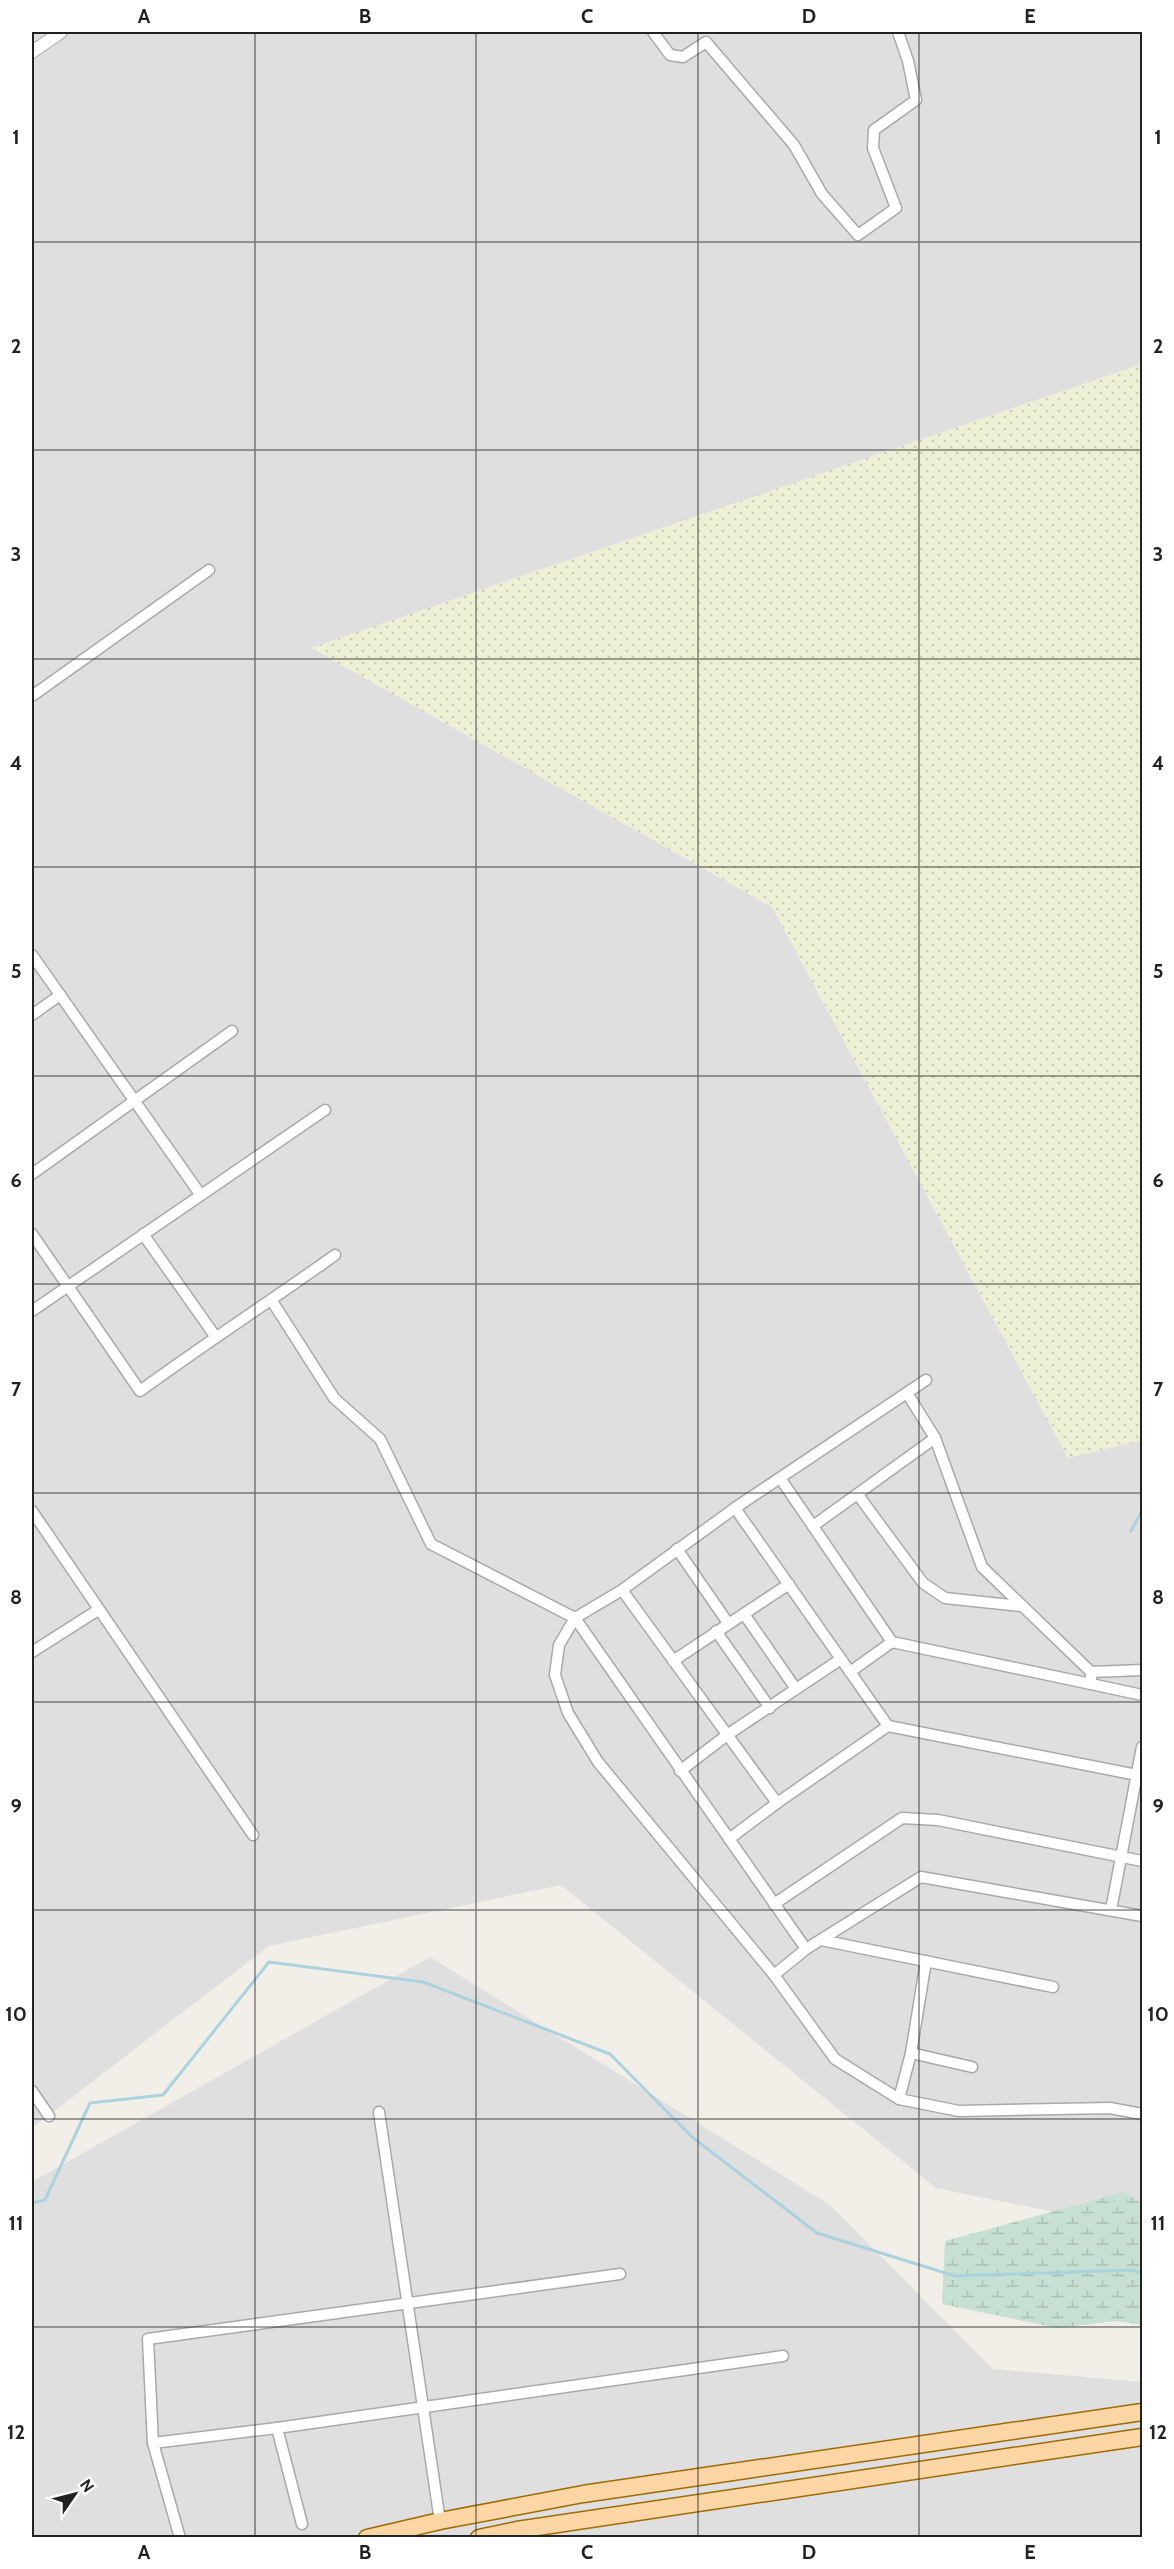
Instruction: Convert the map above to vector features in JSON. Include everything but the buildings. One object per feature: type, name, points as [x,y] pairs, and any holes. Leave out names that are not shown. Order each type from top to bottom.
[{"type":"main road","points":[[367,2538],[440,2521],[583,2494],[1143,2412]]},
{"type":"main road","points":[[479,2538],[517,2530],[1143,2437]]},
{"type":"street","points":[[32,52],[61,32]]},
{"type":"street","points":[[653,32],[670,55],[683,57],[706,42],[794,145],[822,194],[858,235],[896,208],[873,148],[874,130],[916,100],[908,61],[898,32]]},
{"type":"street","points":[[32,696],[209,570]]},
{"type":"street","points":[[32,955],[200,1194]]},
{"type":"street","points":[[32,1015],[60,995]]},
{"type":"street","points":[[32,1174],[232,1031]]},
{"type":"street","points":[[32,1311],[325,1110]]},
{"type":"street","points":[[32,1234],[140,1391],[215,1336],[272,1301],[335,1255]]},
{"type":"street","points":[[143,1234],[215,1336]]},
{"type":"street","points":[[272,1301],[334,1398],[380,1439],[431,1544],[575,1618],[806,1949]]},
{"type":"street","points":[[926,1380],[735,1508],[622,1590],[575,1618],[559,1645],[555,1675],[568,1713],[598,1762],[774,1975],[835,2059],[899,2099],[959,2110],[1110,2108],[1143,2114]]},
{"type":"street","points":[[907,1393],[935,1438],[982,1567],[1091,1672],[1143,1670]]},
{"type":"street","points":[[813,1526],[935,1438]]},
{"type":"street","points":[[780,1478],[892,1642],[1143,1695]]},
{"type":"street","points":[[858,1495],[923,1583],[945,1598],[1021,1606]]},
{"type":"street","points":[[735,1508],[888,1726],[1140,1776]]},
{"type":"street","points":[[32,1511],[253,1835]]},
{"type":"street","points":[[676,1549],[728,1623]]},
{"type":"street","points":[[673,1660],[789,1584]]},
{"type":"street","points":[[622,1590],[777,1803]]},
{"type":"street","points":[[32,1652],[98,1610]]},
{"type":"street","points":[[744,1614],[796,1689]]},
{"type":"street","points":[[716,1631],[770,1708]]},
{"type":"street","points":[[850,1672],[892,1642]]},
{"type":"street","points":[[680,1771],[727,1735],[841,1659]]},
{"type":"street","points":[[1091,1672],[1091,1684]]},
{"type":"street","points":[[729,1839],[888,1726]]},
{"type":"street","points":[[1111,1910],[1120,1857],[1140,1776],[1143,1747]]},
{"type":"street","points":[[774,1904],[902,1818],[938,1820],[1143,1861]]},
{"type":"street","points":[[774,1975],[806,1949],[921,1877],[1143,1916]]},
{"type":"street","points":[[821,1940],[1053,1987]]},
{"type":"street","points":[[899,2099],[911,2053],[926,1961]]},
{"type":"street","points":[[911,2053],[972,2067]]},
{"type":"street","points":[[32,2091],[49,2116]]},
{"type":"street","points":[[379,2112],[440,2521]]},
{"type":"street","points":[[180,2538],[153,2443],[148,2339],[620,2274]]},
{"type":"street","points":[[153,2443],[783,2356]]},
{"type":"street","points":[[277,2427],[302,2524]]},
{"type":"shaded area","points":[[32,32],[1142,32],[1142,364],[312,648],[772,907],[1068,1458],[1142,1440],[1142,2230],[936,2188],[561,1885],[269,1946],[32,2128]]},
{"type":"shaded area","points":[[430,1957],[830,2205],[993,2369],[1142,2382],[1142,2537],[32,2537],[32,2182]]},
{"type":"green space","points":[[1142,364],[1142,1440],[1068,1458],[772,907],[311,648]]},
{"type":"green space","points":[[1124,2192],[1142,2203],[1142,2325],[1116,2321],[1057,2328],[942,2304],[945,2241]]},
{"type":"waterway","points":[[1131,1531],[1142,1510]]},
{"type":"waterway","points":[[32,2203],[45,2200],[90,2103],[163,2095],[269,1962],[423,1982],[610,2054],[692,2137],[817,2233],[955,2276],[1130,2270],[1142,2273]]}]
